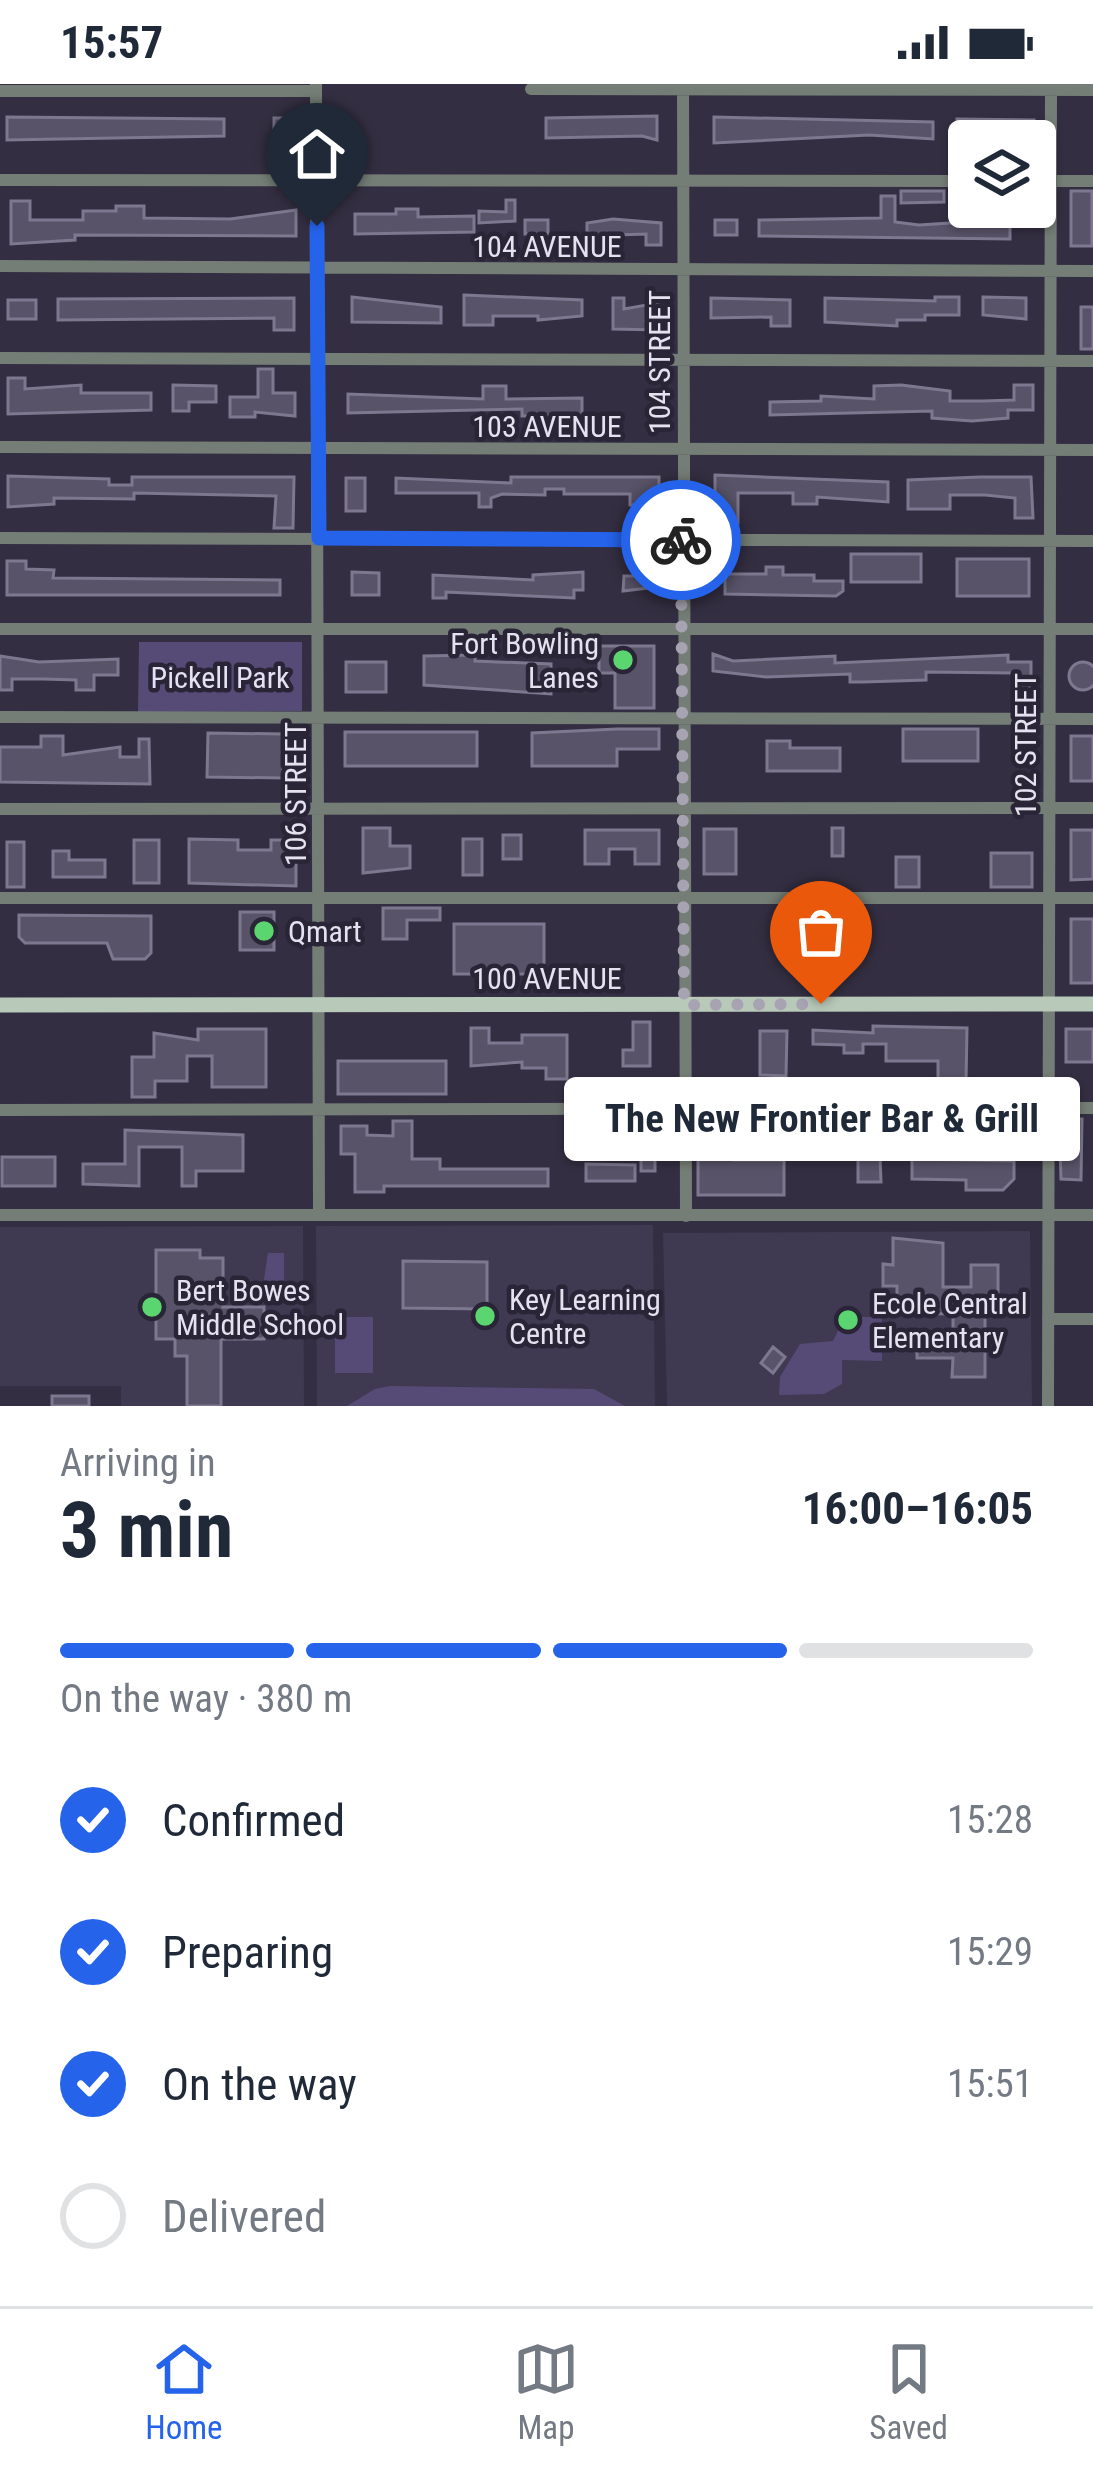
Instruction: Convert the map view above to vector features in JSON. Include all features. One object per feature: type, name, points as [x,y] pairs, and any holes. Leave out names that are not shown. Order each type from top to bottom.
[{"type":"main road","name":"100 AVENUE","points":[[0,1005],[1093,1004]]},
{"type":"street","name":"104 STREET","points":[[683,87],[686,1216]]},
{"type":"street","name":"102 STREET","points":[[1051,87],[1051,120]]},
{"type":"street","points":[[0,91],[316,88]]},
{"type":"street","name":"106 STREET","points":[[316,88],[319,1215]]},
{"type":"street","points":[[531,89],[1093,90]]},
{"type":"street","points":[[0,180],[948,181]]},
{"type":"street","points":[[1056,181],[1093,181]]},
{"type":"street","name":"102 STREET","points":[[1048,1406],[1050,228]]},
{"type":"street","name":"104 AVENUE","points":[[0,266],[1093,271]]},
{"type":"street","points":[[0,358],[1093,361]]},
{"type":"street","name":"103 AVENUE","points":[[0,447],[1093,450]]},
{"type":"street","points":[[0,538],[1093,541]]},
{"type":"street","points":[[0,628],[1093,628]]},
{"type":"street","points":[[0,717],[1093,719]]},
{"type":"street","points":[[0,809],[1093,808]]},
{"type":"street","points":[[0,898],[1093,898]]},
{"type":"street","points":[[0,1110],[1093,1108]]},
{"type":"street","points":[[0,1216],[1093,1215]]},
{"type":"street","points":[[1048,1319],[1093,1319]]},
{"type":"shaded area","name":"Key Learning Centre","points":[[653,1225],[655,1406],[317,1406],[316,1226]]},
{"type":"shaded area","name":"Bert Bowes Middle School","points":[[303,1226],[304,1406],[121,1406],[121,1386],[0,1386],[0,1227]]},
{"type":"shaded area","name":"Ecole Central Elementary","points":[[1030,1231],[1032,1406],[667,1406],[663,1233]]},
{"type":"green space","name":"Pickell Park","points":[[139,642],[302,642],[302,711],[138,712]]},
{"type":"green space","points":[[268,1253],[284,1253],[284,1299],[261,1299]]},
{"type":"green space","points":[[335,1317],[373,1317],[373,1373],[335,1373]]},
{"type":"green space","points":[[845,1317],[882,1317],[882,1361],[842,1360],[842,1384],[824,1394],[779,1395],[780,1377],[800,1344],[833,1341]]},
{"type":"green space","points":[[375,1389],[594,1389],[625,1406],[347,1406]]},
{"type":"building","points":[[657,116],[657,140],[642,136],[546,138],[546,118]]},
{"type":"building","points":[[7,117],[224,119],[224,136],[7,140]]},
{"type":"building","points":[[714,117],[933,122],[933,139],[869,135],[714,143]]},
{"type":"building","points":[[274,118],[290,118],[290,145],[274,145]]},
{"type":"building","points":[[901,191],[944,191],[944,202],[901,203]]},
{"type":"building","points":[[1071,191],[1092,191],[1092,246],[1071,246]]},
{"type":"building","points":[[881,196],[895,196],[895,222],[1010,228],[1010,239],[759,236],[759,220],[881,218]]},
{"type":"building","points":[[506,200],[515,200],[515,221],[479,223],[479,211],[506,212]]},
{"type":"building","points":[[11,201],[30,201],[30,220],[83,220],[83,211],[116,211],[116,206],[144,206],[144,218],[230,219],[296,210],[296,236],[75,235],[75,240],[11,244]]},
{"type":"building","points":[[396,209],[418,209],[418,217],[474,216],[474,232],[355,234],[355,214],[396,214]]},
{"type":"building","points":[[613,219],[661,223],[661,245],[646,245],[646,234],[587,236],[587,223]]},
{"type":"building","points":[[525,220],[548,220],[548,234],[525,234]]},
{"type":"building","points":[[715,220],[737,220],[737,235],[715,235]]},
{"type":"building","points":[[464,295],[582,300],[582,316],[538,320],[538,316],[493,316],[493,325],[464,325]]},
{"type":"building","points":[[352,297],[441,307],[441,323],[352,322]]},
{"type":"building","points":[[935,297],[959,297],[959,315],[925,315],[925,320],[897,320],[897,326],[825,322],[825,298],[935,301]]},
{"type":"building","points":[[983,297],[1026,298],[1026,319],[983,315]]},
{"type":"building","points":[[294,298],[294,330],[274,330],[274,318],[58,320],[58,299]]},
{"type":"building","points":[[613,298],[624,298],[624,309],[658,303],[658,330],[613,329]]},
{"type":"building","points":[[711,298],[790,300],[790,326],[771,326],[771,317],[711,318]]},
{"type":"building","points":[[8,300],[36,300],[36,319],[8,319]]},
{"type":"building","points":[[1081,307],[1093,307],[1093,349],[1081,349]]},
{"type":"building","points":[[258,369],[273,369],[273,393],[295,393],[295,416],[255,412],[255,417],[230,417],[230,397],[258,397]]},
{"type":"building","points":[[8,378],[25,378],[25,389],[81,385],[81,393],[151,393],[151,410],[8,414]]},
{"type":"building","points":[[173,385],[216,386],[216,402],[189,402],[189,411],[173,411]]},
{"type":"building","points":[[1014,385],[1033,385],[1033,410],[1008,410],[1008,418],[972,421],[932,418],[932,411],[770,415],[770,402],[821,401],[821,396],[874,399],[874,386],[950,391],[950,401],[983,401],[1014,400]]},
{"type":"building","points":[[483,386],[506,386],[506,399],[582,398],[582,415],[522,416],[522,409],[348,413],[348,394],[483,399]]},
{"type":"building","points":[[715,475],[888,482],[888,502],[817,497],[817,504],[793,504],[793,493],[738,493],[738,523],[715,523]]},
{"type":"building","points":[[8,476],[109,479],[109,485],[132,485],[132,477],[294,477],[293,528],[274,528],[276,496],[134,493],[134,499],[54,498],[54,504],[8,507]]},
{"type":"building","points":[[511,477],[659,477],[659,496],[646,496],[646,505],[630,505],[630,494],[564,494],[564,489],[545,489],[545,495],[502,494],[491,498],[491,507],[479,507],[479,493],[396,493],[396,478],[511,483]]},
{"type":"building","points":[[1031,477],[1033,518],[1015,518],[1015,498],[985,495],[950,495],[950,509],[908,509],[908,480]]},
{"type":"building","points":[[346,478],[365,478],[365,511],[346,511]]},
{"type":"building","points":[[851,554],[921,554],[921,582],[851,582]]},
{"type":"building","points":[[957,559],[1029,559],[1029,596],[957,596]]},
{"type":"building","points":[[7,561],[26,561],[26,569],[54,570],[53,578],[280,580],[280,595],[7,595]]},
{"type":"building","points":[[766,567],[783,567],[783,575],[814,575],[814,581],[843,581],[843,591],[836,596],[725,594],[725,574],[766,574]]},
{"type":"building","points":[[643,569],[658,569],[658,587],[623,591],[624,576],[643,576]]},
{"type":"building","points":[[352,572],[379,573],[379,595],[352,595]]},
{"type":"building","points":[[583,572],[583,590],[574,590],[574,598],[446,592],[446,598],[433,598],[433,575],[533,580],[533,575]]},
{"type":"building","points":[[599,646],[654,646],[654,708],[615,708],[615,673],[599,673]]},
{"type":"building","points":[[713,654],[733,661],[835,656],[835,663],[1008,655],[1008,662],[1031,662],[1031,693],[1014,693],[1014,673],[926,672],[926,680],[863,682],[850,682],[850,674],[766,677],[713,671]]},
{"type":"building","points":[[475,655],[475,661],[551,664],[551,694],[424,685],[424,656]]},
{"type":"building","points":[[0,656],[39,662],[118,659],[118,675],[94,675],[94,690],[76,690],[76,680],[12,679],[12,690],[0,690]]},
{"type":"building","points":[[346,662],[386,662],[386,692],[346,692]]},
{"type":"building","points":[[1083,662],[1093,666],[1093,686],[1083,690],[1073,686],[1069,676],[1073,666]]},
{"type":"building","points":[[659,729],[659,749],[617,749],[617,766],[532,766],[532,733]]},
{"type":"building","points":[[903,729],[978,729],[978,761],[903,761]]},
{"type":"building","points":[[345,732],[477,732],[477,766],[345,766]]},
{"type":"building","points":[[208,733],[283,734],[283,778],[207,777]]},
{"type":"building","points":[[41,736],[63,736],[63,755],[120,747],[120,757],[139,757],[139,739],[149,739],[150,784],[0,782],[0,747],[41,747]]},
{"type":"building","points":[[1071,736],[1093,736],[1093,781],[1071,781]]},
{"type":"building","points":[[767,741],[790,741],[790,748],[840,748],[840,771],[767,771]]},
{"type":"building","points":[[363,828],[390,828],[390,846],[410,846],[410,868],[363,873]]},
{"type":"building","points":[[832,828],[843,828],[843,856],[832,856]]},
{"type":"building","points":[[704,829],[736,829],[736,874],[704,874]]},
{"type":"building","points":[[585,830],[659,830],[659,864],[635,864],[635,849],[609,849],[609,864],[585,864]]},
{"type":"building","points":[[1071,830],[1093,830],[1093,879],[1071,880]]},
{"type":"building","points":[[503,835],[521,835],[521,859],[503,859]]},
{"type":"building","points":[[189,839],[238,840],[238,850],[271,850],[271,840],[296,840],[296,886],[189,883]]},
{"type":"building","points":[[463,839],[482,839],[482,875],[463,875]]},
{"type":"building","points":[[134,840],[159,840],[159,883],[134,883]]},
{"type":"building","points":[[7,842],[24,842],[24,887],[7,887]]},
{"type":"building","points":[[53,851],[69,851],[69,860],[105,860],[105,877],[53,877]]},
{"type":"building","points":[[991,853],[1032,853],[1032,887],[991,887]]},
{"type":"building","points":[[896,857],[919,857],[919,887],[896,887]]},
{"type":"building","points":[[383,908],[440,908],[440,920],[407,920],[407,939],[383,939]]},
{"type":"building","points":[[838,908],[861,908],[861,923],[838,923]]},
{"type":"building","points":[[240,912],[274,912],[274,950],[240,950]]},
{"type":"building","points":[[19,915],[151,916],[151,953],[145,959],[113,959],[107,943],[25,943],[19,937]]},
{"type":"building","points":[[1071,919],[1093,919],[1093,983],[1071,983]]},
{"type":"building","points":[[454,924],[544,924],[544,974],[454,974]]},
{"type":"building","points":[[799,926],[840,926],[840,979],[799,979]]},
{"type":"building","points":[[633,1022],[650,1022],[650,1066],[623,1066],[623,1050],[633,1050]]},
{"type":"building","points":[[873,1026],[967,1028],[966,1082],[938,1082],[938,1061],[886,1061],[886,1044],[863,1044],[863,1053],[844,1053],[844,1045],[813,1044],[813,1030],[873,1033]]},
{"type":"building","points":[[471,1028],[489,1028],[489,1043],[522,1043],[522,1035],[567,1035],[567,1079],[546,1079],[546,1068],[522,1068],[522,1062],[471,1066]]},
{"type":"building","points":[[198,1029],[266,1029],[266,1087],[212,1087],[212,1056],[187,1056],[187,1081],[155,1081],[155,1097],[132,1097],[132,1057],[154,1057],[154,1033],[198,1040]]},
{"type":"building","points":[[1066,1029],[1093,1029],[1093,1062],[1066,1062]]},
{"type":"building","points":[[760,1031],[787,1031],[786,1076],[760,1075]]},
{"type":"building","points":[[338,1061],[446,1061],[446,1094],[338,1094]]},
{"type":"building","points":[[698,1119],[734,1119],[734,1160],[784,1160],[784,1195],[698,1195]]},
{"type":"building","points":[[1059,1119],[1082,1119],[1081,1180],[1061,1179]]},
{"type":"building","points":[[393,1121],[412,1121],[412,1159],[440,1159],[440,1169],[548,1169],[548,1186],[384,1186],[384,1192],[355,1192],[355,1154],[341,1154],[341,1126],[367,1126],[367,1135],[393,1136]]},
{"type":"building","points":[[125,1130],[243,1135],[243,1171],[196,1171],[196,1186],[182,1186],[182,1147],[139,1147],[139,1186],[83,1184],[83,1164],[125,1164]]},
{"type":"building","points":[[641,1138],[655,1138],[655,1171],[641,1171]]},
{"type":"building","points":[[2,1157],[55,1157],[55,1186],[2,1186]]},
{"type":"building","points":[[880,1157],[881,1182],[858,1182],[858,1158]]},
{"type":"building","points":[[912,1159],[1014,1161],[1014,1179],[1003,1190],[966,1190],[966,1180],[912,1179]]},
{"type":"building","points":[[586,1164],[635,1165],[635,1181],[586,1181]]},
{"type":"building","points":[[893,1238],[943,1243],[943,1287],[971,1287],[971,1265],[998,1265],[998,1314],[985,1314],[985,1377],[952,1377],[953,1358],[917,1358],[917,1346],[953,1346],[953,1314],[897,1313],[897,1286],[883,1286],[883,1264],[893,1265]]},
{"type":"building","points":[[156,1250],[200,1250],[200,1258],[223,1258],[223,1307],[264,1307],[264,1339],[221,1339],[221,1406],[187,1406],[187,1356],[175,1356],[175,1339],[156,1339]]},
{"type":"building","points":[[403,1261],[487,1262],[487,1309],[403,1308]]},
{"type":"building","points":[[773,1347],[785,1357],[773,1373],[761,1363]]},
{"type":"building","points":[[52,1396],[89,1396],[89,1406],[52,1406]]},
{"type":"way so far","points":[[681,540],[684,1005],[821,1004]]},
{"type":"place","name":"Fort Bowling Lanes","points":[[623,660]]},
{"type":"place","name":"Qmart","points":[[264,931]]},
{"type":"place","name":"The New Frontier Bar & Grill","points":[[821,1004]]},
{"type":"place","name":"Bert Bowes Middle School","points":[[152,1307]]},
{"type":"place","name":"Key Learning Centre","points":[[485,1316]]},
{"type":"place","name":"Ecole Central Elementary","points":[[848,1320]]},
{"type":"route","points":[[317,226],[319,538],[681,540]]}]
